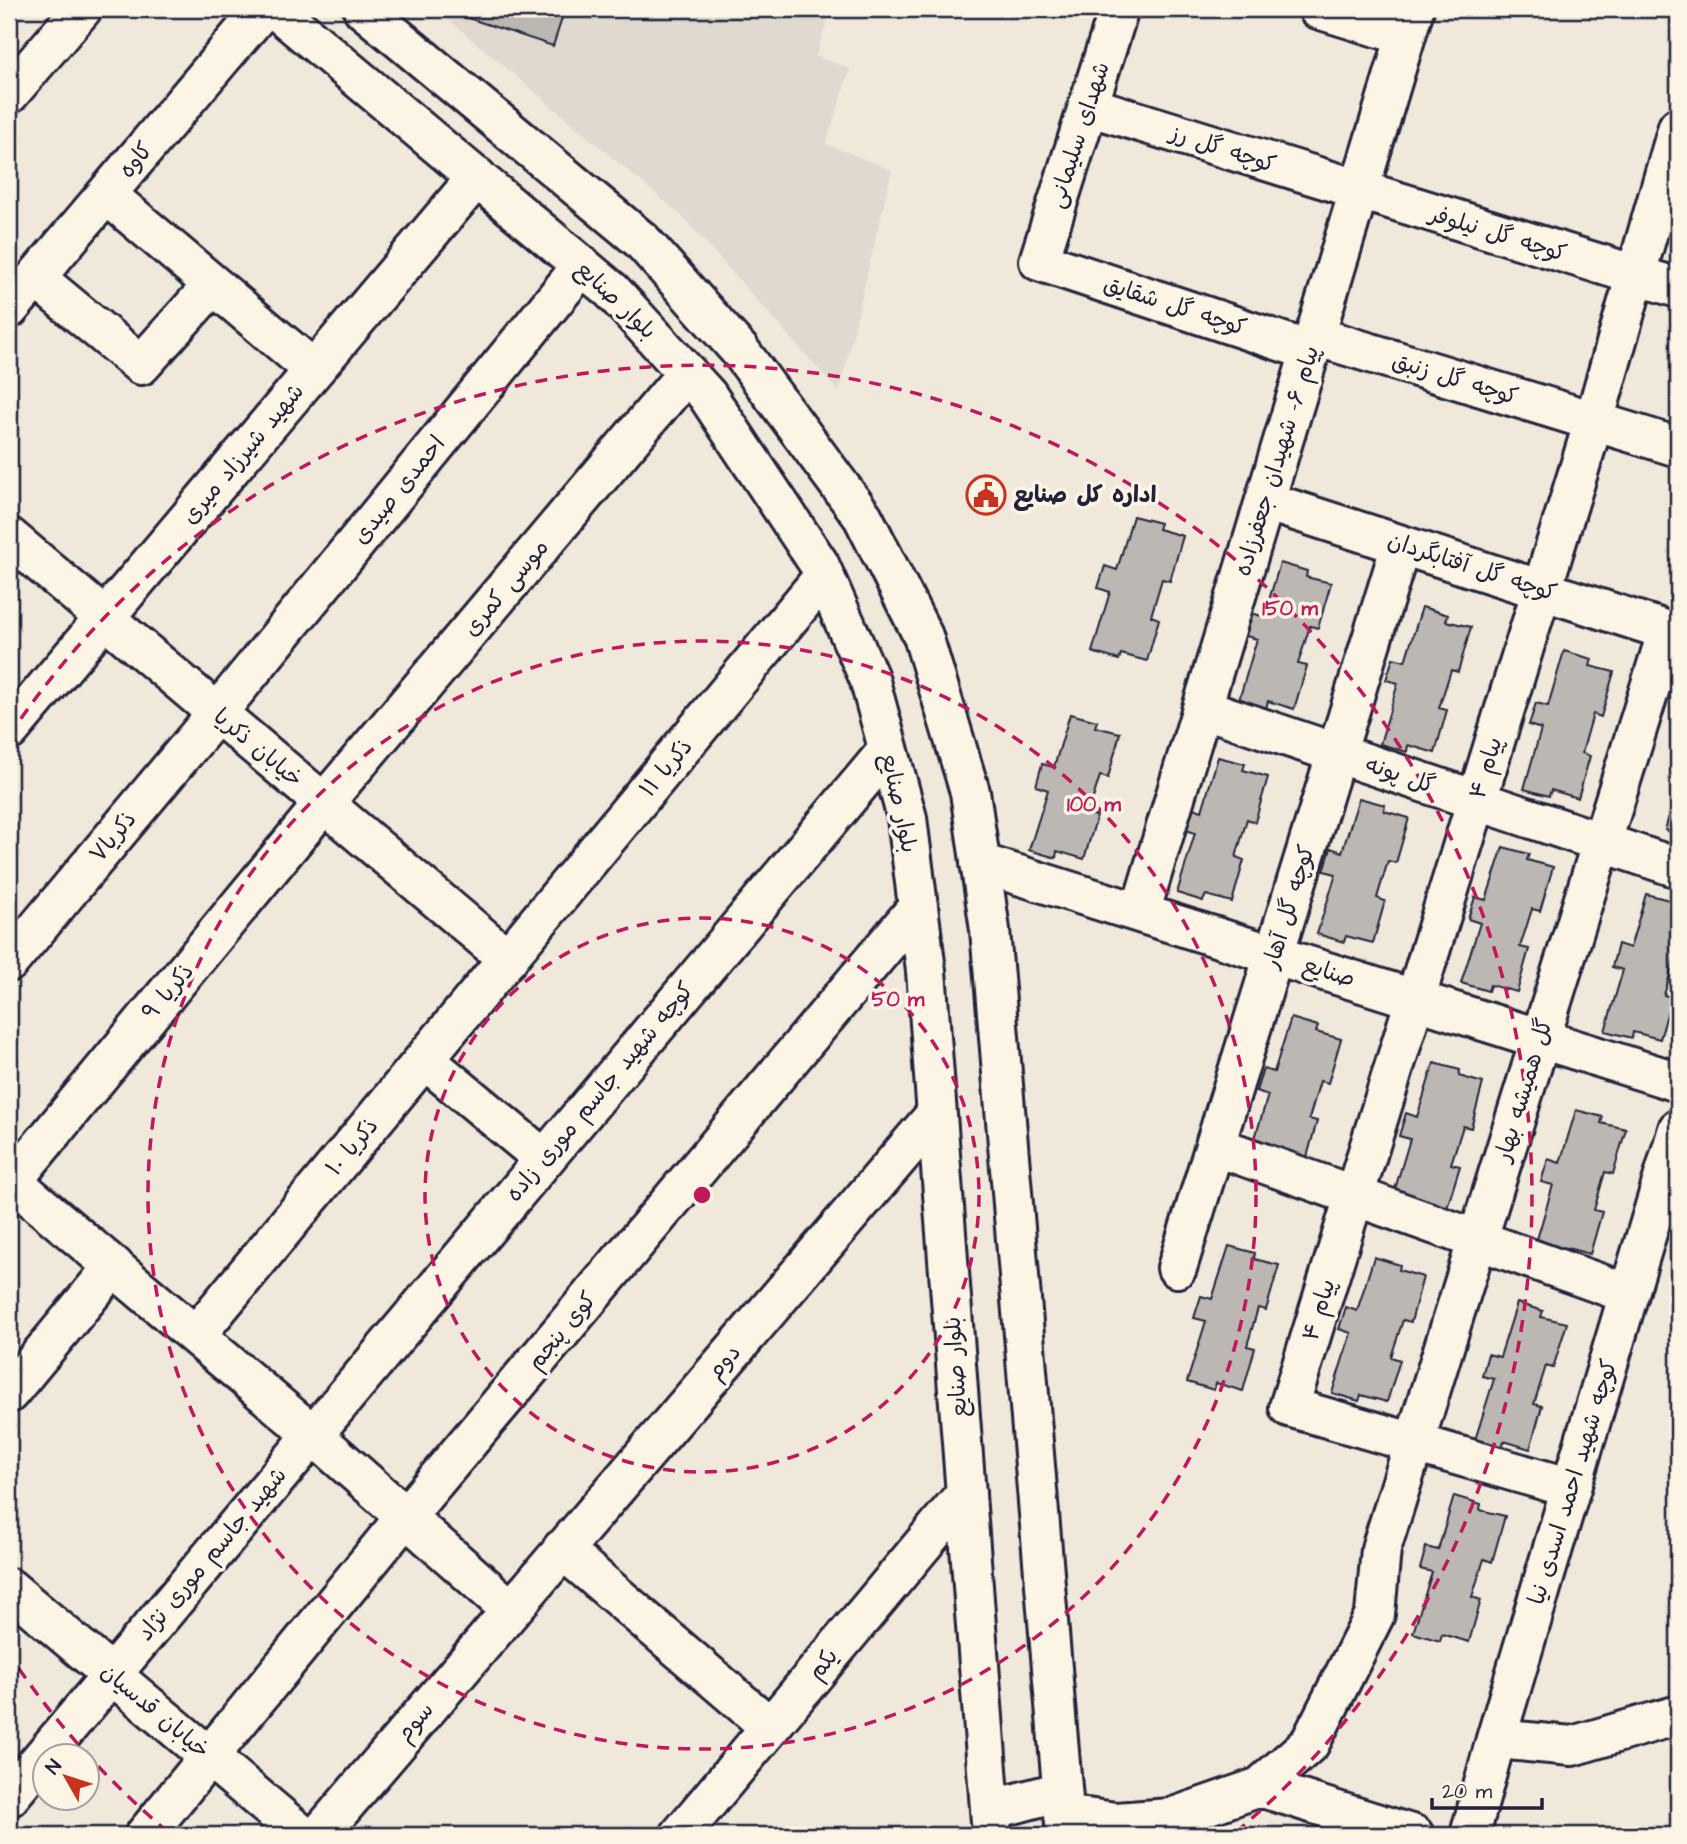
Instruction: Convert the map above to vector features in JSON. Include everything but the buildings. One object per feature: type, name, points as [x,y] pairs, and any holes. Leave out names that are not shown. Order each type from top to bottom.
[{"type":"street","points":[[9,94],[82,9]]},
{"type":"street","name":"کاوه","points":[[9,309],[263,9]]},
{"type":"street","name":"بلوار صنایع","points":[[275,9],[612,291],[687,373],[723,419],[824,576],[869,678],[906,818],[918,907],[965,1493],[983,1827]]},
{"type":"street","points":[[363,9],[642,241],[741,352],[863,517],[923,636],[971,792],[990,930],[1064,1814]]},
{"type":"street","name":"شهدای سلیمانی","points":[[1039,261],[1119,9]]},
{"type":"street","points":[[1318,9],[1410,22]]},
{"type":"street","name":"پیام ۶- شهیدان جعفرزاده","points":[[1140,913],[1410,22]]},
{"type":"street","name":"کوچه گل رز","points":[[1088,106],[1359,192]]},
{"type":"street","name":"پیام ۴","points":[[1414,1443],[1289,1408],[1594,421],[1678,127]]},
{"type":"street","name":"شهید شیرزاد میری","points":[[9,731],[477,177]]},
{"type":"street","name":"کوچه گل نیلوفر","points":[[1359,192],[1678,288]]},
{"type":"street","points":[[107,195],[314,370]]},
{"type":"street","name":"کوچه گل شقایق","points":[[1039,261],[1313,343]]},
{"type":"street","name":"احمدی صیدی","points":[[217,713],[582,266]]},
{"type":"street","points":[[36,278],[141,365],[212,286]]},
{"type":"street","name":"کوچه گل زنبق","points":[[1313,343],[1678,447]]},
{"type":"street","name":"موسی کمری","points":[[324,803],[687,373]]},
{"type":"street","points":[[723,419],[766,385]]},
{"type":"street","name":"کوچه گل آفتابگردان","points":[[1265,501],[1673,632]]},
{"type":"street","name":"خیابان ذکریا","points":[[9,537],[508,959]]},
{"type":"street","name":"کوچه گل آهار","points":[[1177,1269],[1401,545]]},
{"type":"street","name":"ذکریا ۱۱","points":[[508,959],[824,576]]},
{"type":"street","name":"گل همیشه بهار","points":[[1260,1787],[1310,1743],[1375,1614],[1381,1549],[1601,843],[1673,632]]},
{"type":"street","name":"گل پونه","points":[[1202,708],[1678,868]]},
{"type":"street","name":"ذکریا۷","points":[[9,962],[217,713]]},
{"type":"street","name":"کوچه شهید جاسم موری زاده","points":[[312,1434],[888,750]]},
{"type":"street","name":"ذکریا ۹","points":[[10,1183],[324,803]]},
{"type":"street","name":"صنایع","points":[[980,863],[1678,1082]]},
{"type":"street","name":"کوی پنجم","points":[[145,1835],[406,1516],[918,907]]},
{"type":"street","name":"ذکریا ۱۰","points":[[196,1335],[508,959]]},
{"type":"street","points":[[425,1060],[544,1159]]},
{"type":"street","name":"دوم","points":[[511,1609],[936,1114]]},
{"type":"street","name":"کوچه شهید احمد اسدی نیا","points":[[1470,1835],[1678,1129]]},
{"type":"street","points":[[1215,1146],[1629,1294]]},
{"type":"street","points":[[10,1183],[196,1335],[511,1609]]},
{"type":"street","points":[[9,1393],[114,1266]]},
{"type":"street","name":"شهید جاسم موری نژاد","points":[[9,1797],[312,1434]]},
{"type":"street","points":[[1414,1443],[1571,1488]]},
{"type":"street","name":"یکم","points":[[680,1835],[965,1493]]},
{"type":"street","points":[[562,1549],[770,1727]]},
{"type":"street","name":"خیابان قدسیان","points":[[9,1588],[302,1835]]},
{"type":"street","name":"سوم","points":[[319,1835],[511,1609]]},
{"type":"street","points":[[1496,1740],[1572,1746],[1678,1715]]},
{"type":"street","points":[[983,1827],[1064,1814],[1116,1822],[1173,1826],[1260,1787],[1352,1826],[1414,1835]]},
{"type":"shaded area","points":[[436,9],[831,9],[816,56],[850,69],[826,144],[892,170],[839,392],[682,216]]},
{"type":"place","name":"اداره کل صنایع","points":[[986,495]]}]
